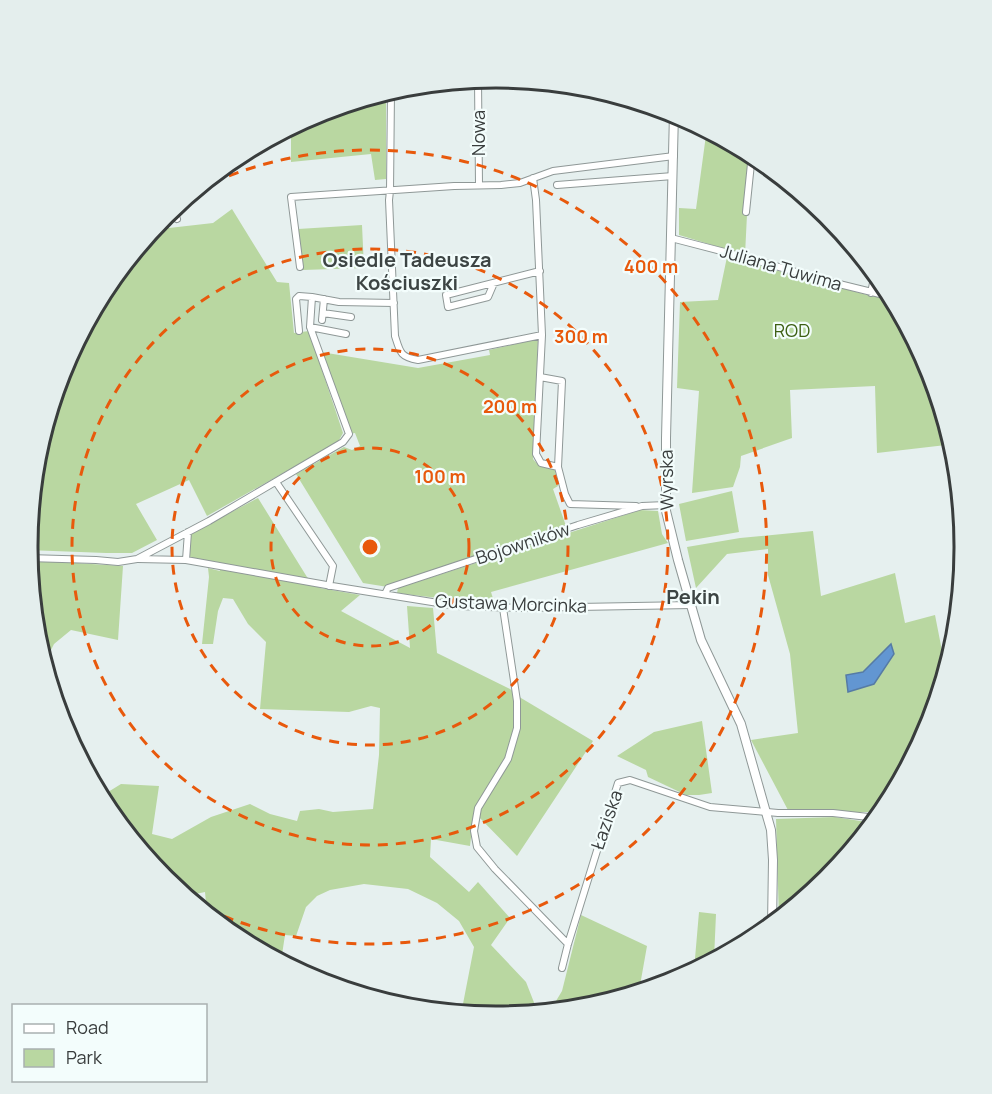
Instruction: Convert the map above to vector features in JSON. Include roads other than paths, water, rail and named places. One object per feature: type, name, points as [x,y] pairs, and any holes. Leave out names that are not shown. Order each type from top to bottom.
[{"type":"street","name":"Nowa","points":[[478,89],[479,186]]},
{"type":"street","points":[[391,101],[389,210],[395,336],[399,349],[407,358],[418,360],[542,335]]},
{"type":"street","name":"Wyrska","points":[[674,124],[666,505],[669,525],[691,605],[706,651],[741,724],[771,830],[772,913]]},
{"type":"street","points":[[300,267],[291,197],[520,183],[553,171],[674,156]]},
{"type":"street","points":[[746,212],[751,166]]},
{"type":"street","points":[[557,184],[673,176]]},
{"type":"street","points":[[533,178],[542,335],[536,454],[541,463],[558,467]]},
{"type":"street","name":"Juliana Tuwima","points":[[671,238],[878,294]]},
{"type":"street","points":[[494,283],[488,297],[448,307],[446,295],[540,271]]},
{"type":"street","points":[[871,293],[872,286]]},
{"type":"street","points":[[299,332],[296,299],[299,296],[339,303],[394,303]]},
{"type":"street","points":[[137,559],[276,482],[343,442],[349,434],[310,327],[312,297]]},
{"type":"street","points":[[324,300],[323,317],[351,316]]},
{"type":"street","points":[[310,327],[346,334]]},
{"type":"street","points":[[540,377],[562,381],[558,467],[570,504],[642,506]]},
{"type":"street","points":[[276,482],[333,566],[330,586]]},
{"type":"street","name":"Bojowników","points":[[385,594],[388,588],[578,525],[642,506],[666,505]]},
{"type":"street","points":[[186,560],[188,532]]},
{"type":"street","name":"Gustawa Morcinka","points":[[38,558],[117,562],[137,559],[186,560],[458,606],[503,608],[691,605]]},
{"type":"street","points":[[503,608],[517,701],[518,728],[508,759],[477,808],[475,839],[477,847],[495,869],[567,944]]},
{"type":"street","name":"Łaziska","points":[[562,968],[567,944],[618,783],[630,780],[710,807],[766,812]]},
{"type":"street","points":[[766,812],[833,813],[867,817]]},
{"type":"water","points":[[891,644],[894,654],[874,684],[848,692],[846,675],[863,672]]},
{"type":"district","name":"Osiedle Tadeusza Kościuszki","points":[[407,272]]},
{"type":"district","name":"Pekin","points":[[693,597]]},
{"type":"park label","name":"ROD","points":[[792,331]]}]
